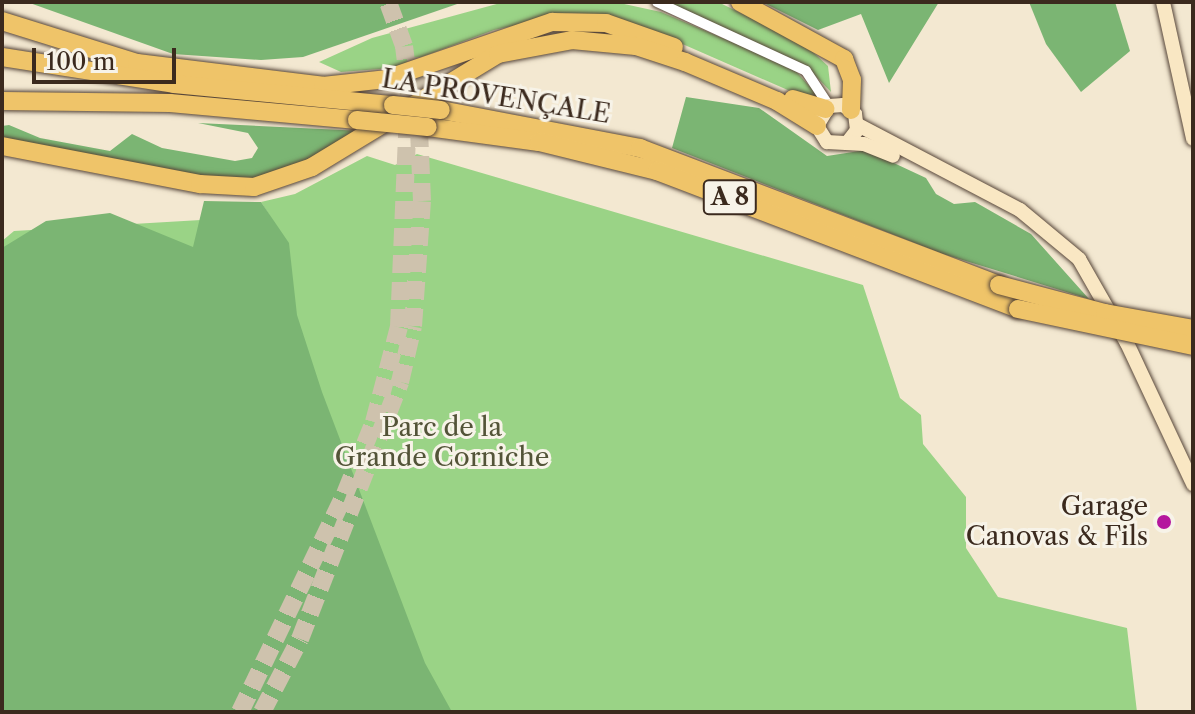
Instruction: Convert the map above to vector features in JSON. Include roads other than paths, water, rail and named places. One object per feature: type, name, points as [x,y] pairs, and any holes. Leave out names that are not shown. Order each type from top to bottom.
[{"type":"highway","points":[[740,2],[824,45],[841,82],[836,113]]},
{"type":"highway","points":[[2,21],[137,63],[323,86],[386,79],[526,27],[591,21],[644,34],[836,113]]},
{"type":"highway","points":[[2,146],[200,184],[254,187],[312,167],[498,54],[572,40],[636,46],[685,62],[777,101],[836,113]]},
{"type":"highway","name":"LA PROVENÇALE","points":[[2,57],[174,84],[441,110],[640,148],[999,285],[1074,306],[1193,329]]},
{"type":"highway","name":"LA PROVENÇALE","points":[[2,101],[170,103],[428,127],[539,142],[633,164],[1018,309],[1193,346]]},
{"type":"main road","points":[[1163,2],[1193,139]]},
{"type":"main road","points":[[836,113],[827,142],[876,148],[1010,214],[1051,244],[1100,295]]},
{"type":"main road","points":[[836,113],[847,143]]},
{"type":"main road","points":[[836,113],[1029,216],[1079,259],[1100,295],[1193,484]]},
{"type":"street","points":[[657,2],[806,71],[836,113]]},
{"type":"tunnel","points":[[240,712],[345,494],[374,422],[399,327],[409,86],[404,46],[388,2]]},
{"type":"tunnel","points":[[262,712],[300,639],[400,382],[413,326],[422,201],[416,57]]},
{"type":"place","name":"Garage Canovas & Fils","points":[[1164,522]]},
{"type":"park label","name":"Parc de la Grande Corniche","points":[[442,443]]}]
